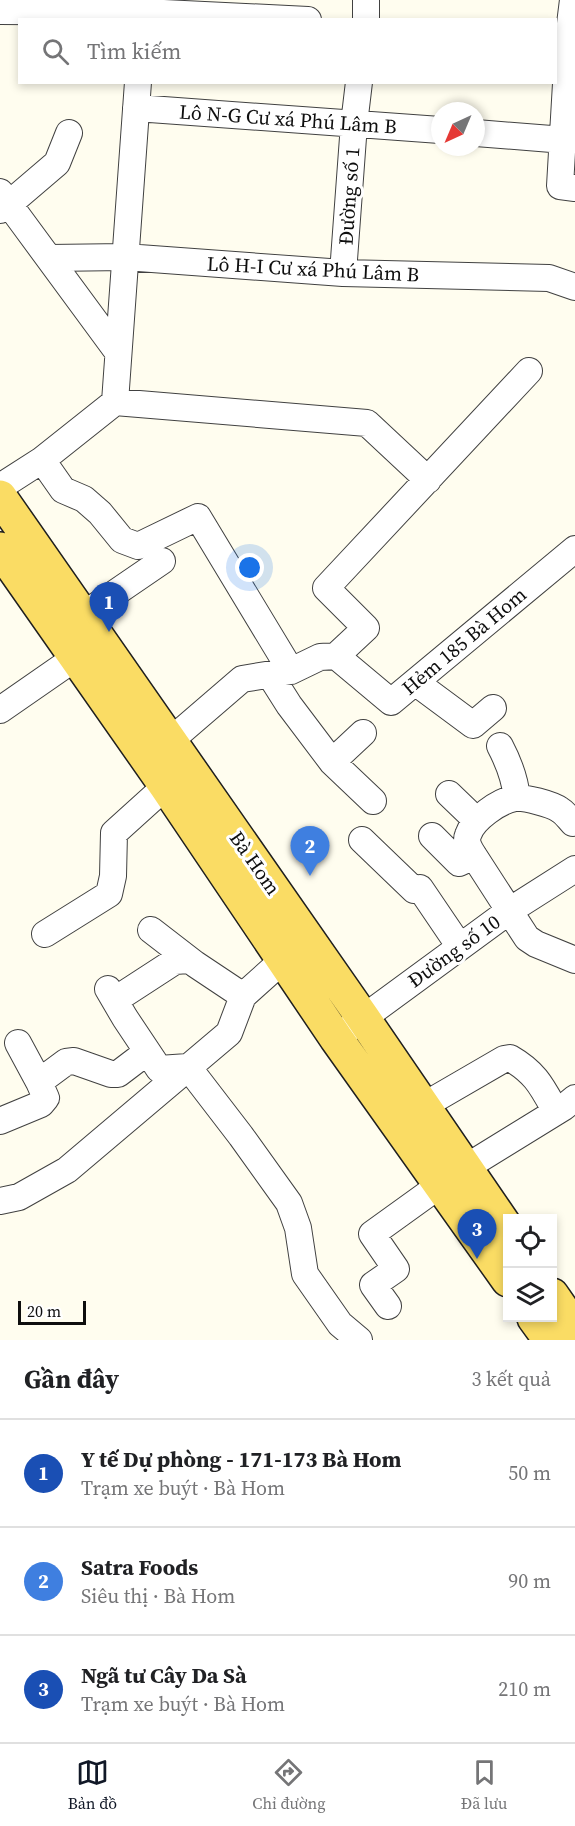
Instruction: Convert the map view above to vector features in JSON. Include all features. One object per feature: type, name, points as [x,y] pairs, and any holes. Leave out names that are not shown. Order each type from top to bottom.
[{"type":"main road","name":"Bà Hom","points":[[0,497],[423,1106],[452,1177],[503,1273]]},
{"type":"main road","name":"Bà Hom","points":[[0,549],[166,786],[336,1038],[452,1177],[503,1226]]},
{"type":"main road","points":[[557,1302],[575,1328]]},
{"type":"main road","points":[[537,1322],[550,1340]]},
{"type":"street","points":[[366,0],[366,18]]},
{"type":"street","points":[[568,187],[564,140],[567,32],[573,0]]},
{"type":"street","points":[[0,11],[144,11],[272,18]]},
{"type":"street","name":"Đường số 1","points":[[343,273],[359,84]]},
{"type":"street","points":[[115,402],[137,95]]},
{"type":"street","name":"Lô N-G Cư xá Phú Lâm B","points":[[137,95],[354,124],[431,129]]},
{"type":"street","points":[[69,133],[57,163],[3,202],[49,258],[117,351]]},
{"type":"street","points":[[485,134],[564,140]]},
{"type":"street","name":"Lô H-I Cư xá Phú Lâm B","points":[[49,258],[125,257],[343,273],[549,278],[575,287]]},
{"type":"street","points":[[170,741],[242,679],[280,673],[320,657],[336,656],[366,628],[326,588],[529,371]]},
{"type":"street","points":[[0,487],[42,460],[115,402],[367,423],[428,480]]},
{"type":"street","points":[[42,460],[63,490],[84,499],[100,513],[122,540],[138,546],[198,517],[280,673],[289,705],[332,762],[373,801]]},
{"type":"street","name":"Hẻm 185 Bà Hom","points":[[336,656],[391,702],[575,549]]},
{"type":"street","points":[[83,615],[162,561]]},
{"type":"street","points":[[0,710],[75,658]]},
{"type":"street","points":[[415,682],[473,725],[492,708]]},
{"type":"street","points":[[332,762],[363,733]]},
{"type":"street","points":[[500,746],[512,773],[517,798]]},
{"type":"street","points":[[45,934],[110,894],[114,876],[114,833],[166,786]]},
{"type":"street","points":[[448,794],[476,820]]},
{"type":"street","points":[[573,823],[559,809],[545,803],[517,798],[505,801],[476,820],[467,836],[468,846],[527,938],[575,960]]},
{"type":"street","points":[[432,836],[459,863],[474,856]]},
{"type":"street","points":[[362,840],[414,890],[420,888],[460,947]]},
{"type":"street","name":"Đường số 10","points":[[336,1038],[509,911],[575,869]]},
{"type":"street","points":[[152,930],[189,960],[243,996]]},
{"type":"street","points":[[188,1067],[159,1069],[112,994],[175,961],[189,960]]},
{"type":"street","points":[[0,1201],[19,1197],[67,1170],[229,1033],[243,996],[283,960]]},
{"type":"street","points":[[0,1121],[41,1104],[46,1098],[18,1043]]},
{"type":"street","points":[[39,1082],[66,1062],[74,1061],[111,1074],[118,1074],[147,1052]]},
{"type":"street","points":[[388,1306],[372,1285],[396,1269],[372,1234],[452,1177],[565,1105],[523,1065],[510,1058],[504,1059],[423,1106]]},
{"type":"street","points":[[188,1067],[289,1203],[298,1228],[305,1274],[340,1324],[359,1340]]},
{"type":"place","name":"Y tế Dự phòng - 171-173 Bà Hom","points":[[109,632]]},
{"type":"place","name":"Satra Foods","points":[[310,876]]},
{"type":"place","name":"Ngã tư Cây Da Sà","points":[[477,1259]]}]
